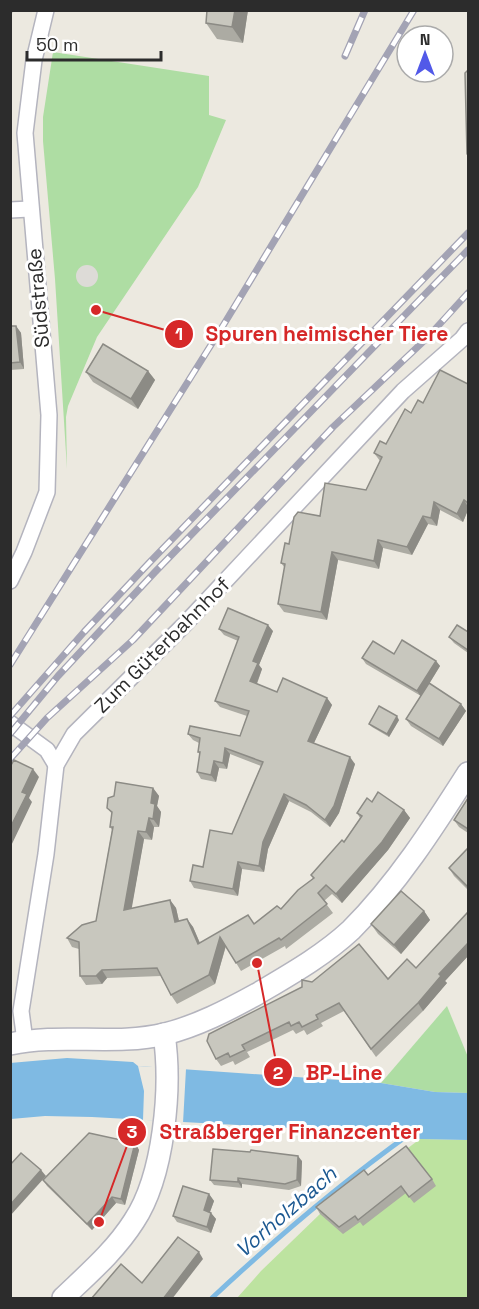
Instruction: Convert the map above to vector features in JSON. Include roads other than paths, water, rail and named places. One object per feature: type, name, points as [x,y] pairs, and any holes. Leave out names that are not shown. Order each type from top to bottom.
[{"type":"main road","points":[[18,1042],[142,1038],[164,1034],[190,1027],[249,998],[294,972],[329,948],[358,922],[404,868],[468,773]]},
{"type":"main road","points":[[63,1299],[101,1262],[135,1220],[154,1177],[164,1120],[167,1069],[164,1034]]},
{"type":"street","name":"Südstraße","points":[[10,580],[24,552],[47,492],[49,415],[25,133],[34,60],[46,10]]},
{"type":"street","points":[[10,210],[30,209]]},
{"type":"street","name":"Zum Güterbahnhof","points":[[18,1042],[46,855],[56,765],[74,734],[214,594],[403,391],[462,339],[468,331]]},
{"type":"street","points":[[10,723],[47,750],[56,765]]},
{"type":"water","points":[[67,1058],[133,1062],[138,1066],[381,1083],[435,1092],[468,1093],[468,1140],[420,1139],[383,1133],[92,1117],[45,1116],[11,1119],[10,1063]]},
{"type":"waterway","name":"Vorholzbach","points":[[212,1298],[309,1212],[411,1133]]},
{"type":"railway","points":[[345,56],[365,10]]},
{"type":"railway","points":[[10,665],[221,329],[414,10]]},
{"type":"railway","points":[[10,716],[149,563],[468,233]]},
{"type":"railway","points":[[10,734],[58,676],[155,572],[468,250]]},
{"type":"railway","points":[[10,759],[47,718],[133,640],[333,427],[427,338],[468,293]]},
{"type":"place","name":"Spuren heimischer Tiere","points":[[96,310]]},
{"type":"place","name":"BP-Line","points":[[257,963]]},
{"type":"place","name":"Straßberger Finanzcenter","points":[[99,1222]]}]
